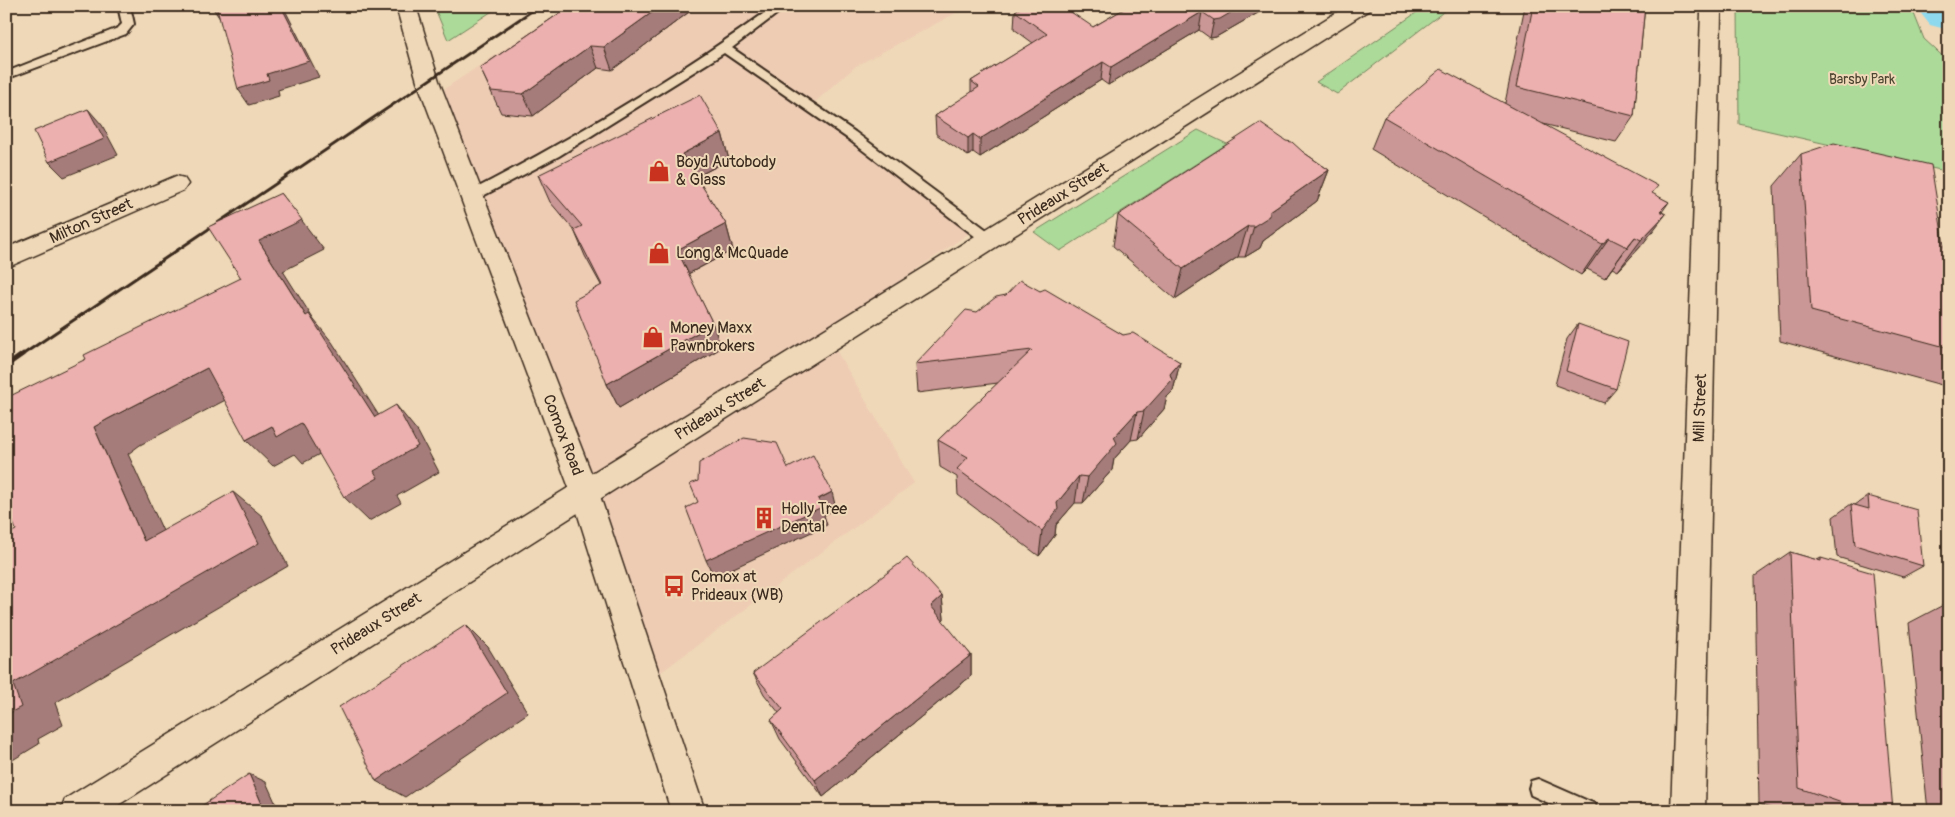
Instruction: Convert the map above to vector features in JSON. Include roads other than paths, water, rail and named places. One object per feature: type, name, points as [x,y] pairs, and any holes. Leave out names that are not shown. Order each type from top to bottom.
[{"type":"street","name":"Comox Road","points":[[392,6],[423,64]]},
{"type":"street","name":"Comox Road","points":[[406,6],[423,64],[585,493],[688,811]]},
{"type":"street","name":"Prideaux Street","points":[[77,811],[1362,6]]},
{"type":"street","name":"Mill Street","points":[[1688,811],[1711,13],[1708,6]]},
{"type":"street","name":"Milton Street","points":[[6,258],[176,184]]},
{"type":"lane","points":[[8,76],[122,31],[128,24],[124,6]]},
{"type":"lane","points":[[472,196],[555,153],[724,48],[782,6]]},
{"type":"lane","points":[[724,48],[851,135],[990,240]]},
{"type":"lane","points":[[1538,788],[1588,811]]},
{"type":"waterway","points":[[1942,6],[1949,13]]},
{"type":"railway","points":[[22,355],[539,6]]},
{"type":"railway","points":[[6,366],[23,354]]},
{"type":"place","name":"Boyd Autobody & Glass","points":[[659,171]]},
{"type":"place","name":"Long & McQuade","points":[[659,253]]},
{"type":"place","name":"Money Maxx Pawnbrokers","points":[[653,337]]},
{"type":"place","name":"Holly Tree Dental","points":[[764,518]]},
{"type":"place","name":"Comox at Prideaux (WB)","points":[[674,586]]},
{"type":"park label","name":"Barsby Park","points":[[1862,79]]}]
